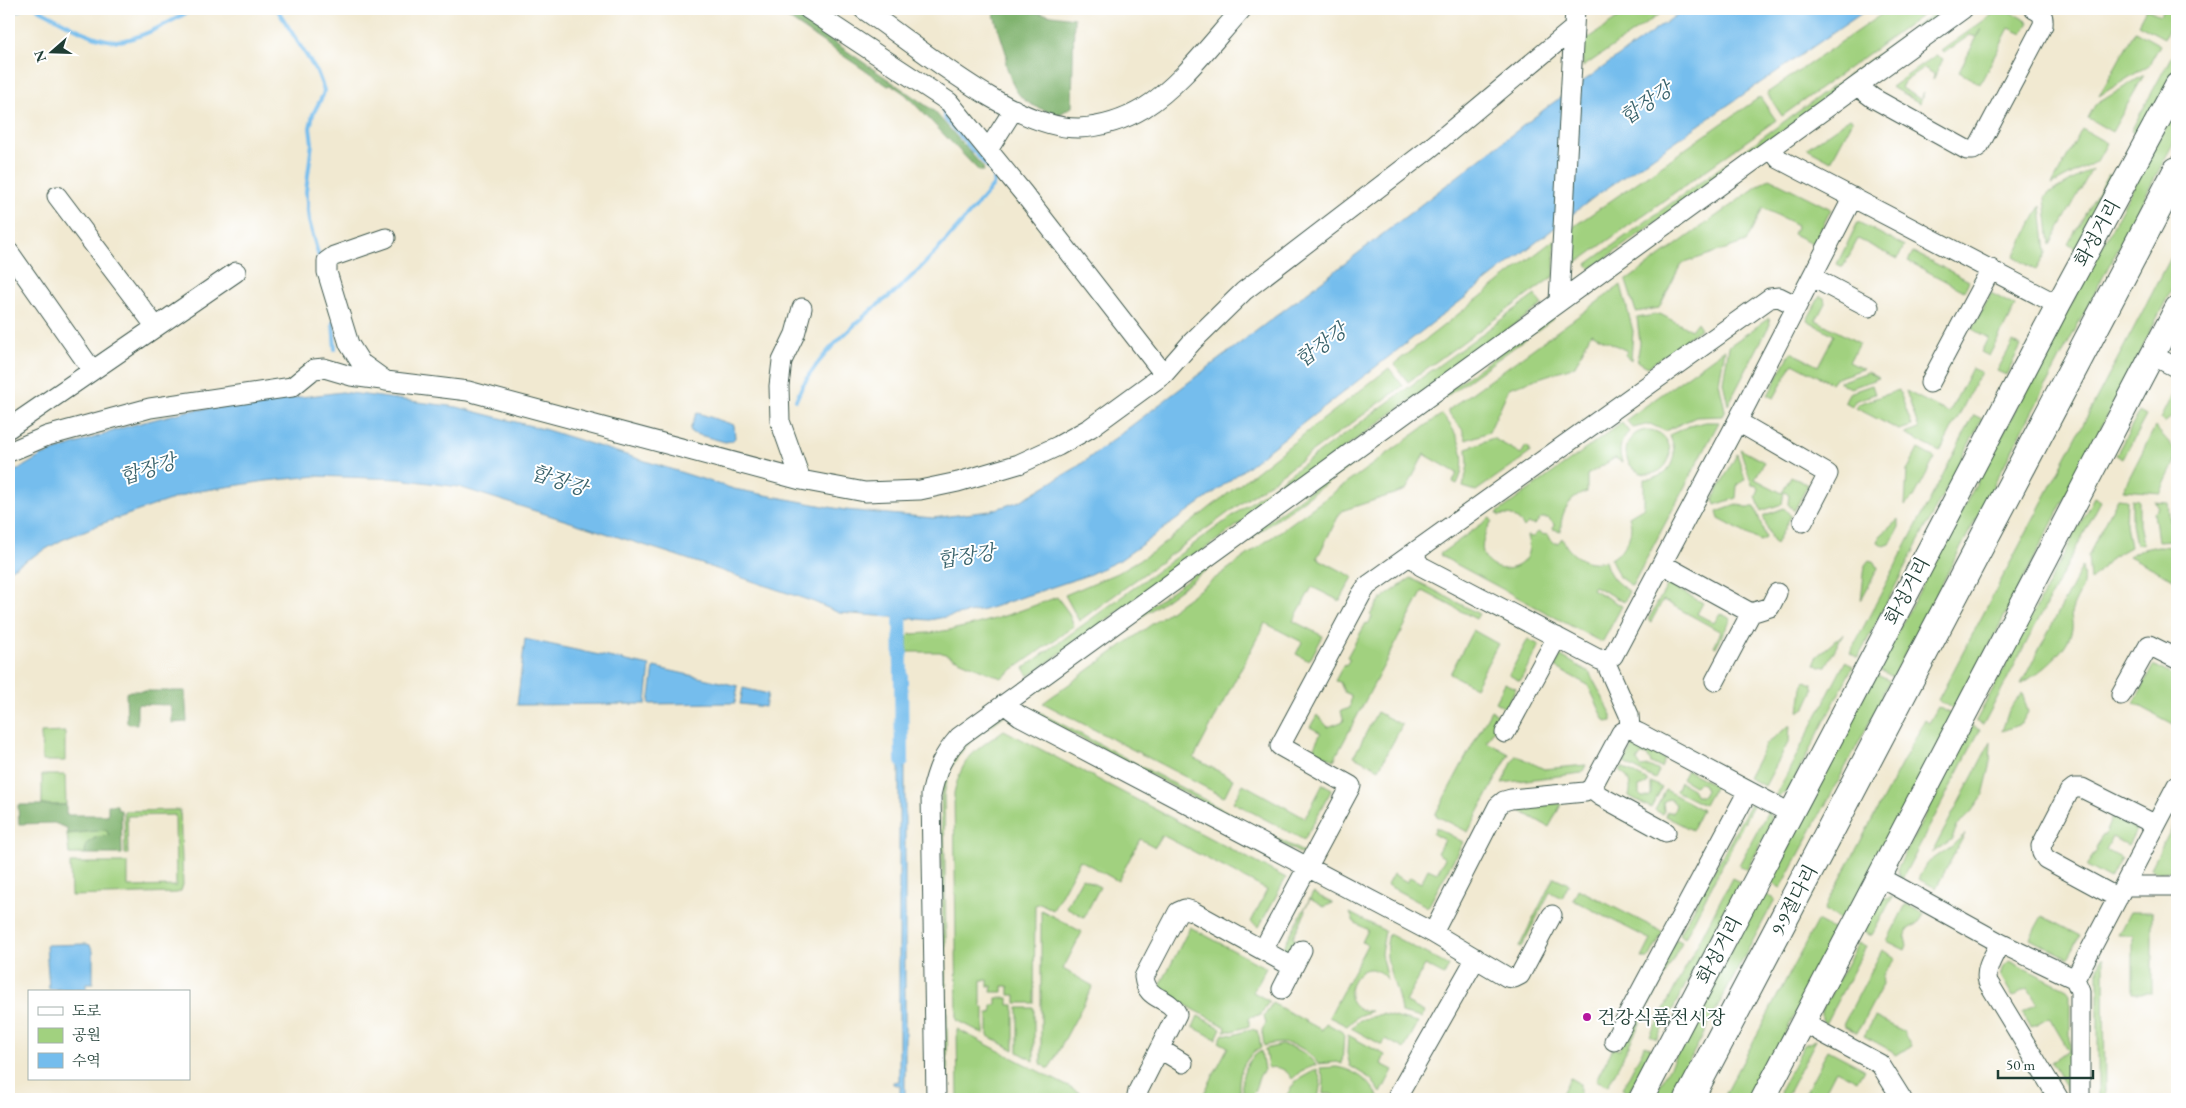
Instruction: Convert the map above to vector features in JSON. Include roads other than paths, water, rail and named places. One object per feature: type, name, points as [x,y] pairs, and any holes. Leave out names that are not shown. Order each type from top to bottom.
[{"type":"highway","points":[[1906,704],[2177,171]]},
{"type":"highway","points":[[1906,704],[2050,455],[2177,210]]},
{"type":"highway","name":"9·9절다리","points":[[1689,1099],[1906,704]]},
{"type":"highway","name":"9·9절다리","points":[[1704,1099],[1906,704]]},
{"type":"main road","name":"화성거리","points":[[1641,1099],[2058,305],[2177,85]]},
{"type":"main road","points":[[1763,1099],[2154,356],[2177,308]]},
{"type":"street","points":[[808,9],[948,102],[1164,374]]},
{"type":"street","points":[[863,9],[885,16],[971,85],[1014,109],[1052,124],[1079,128],[1112,123],[1144,107],[1173,85],[1242,9]]},
{"type":"street","points":[[1559,301],[1575,9]]},
{"type":"street","points":[[936,1099],[931,795],[936,774],[945,753],[959,737],[1963,9]]},
{"type":"street","points":[[1856,86],[1873,98],[1967,150],[1973,150],[1979,146],[2043,25],[2044,18],[2041,13],[2034,9]]},
{"type":"street","points":[[9,452],[47,436],[150,408],[292,387],[314,369],[324,368],[351,376],[468,391],[801,480],[865,492],[920,490],[998,471],[1036,456],[1090,428],[1164,374],[1192,342],[1244,291],[1429,149],[1574,28]]},
{"type":"street","points":[[988,150],[1014,109]]},
{"type":"street","points":[[1771,148],[1779,159],[2058,305]]},
{"type":"street","points":[[57,196],[156,327]]},
{"type":"street","points":[[1412,554],[1421,566],[1600,660],[1613,656],[1736,424],[1853,197]]},
{"type":"street","points":[[386,238],[334,256],[327,261],[327,272],[349,344],[361,363],[386,381]]},
{"type":"street","points":[[9,252],[92,370]]},
{"type":"street","points":[[1930,382],[1991,269]]},
{"type":"street","points":[[9,428],[236,272]]},
{"type":"street","points":[[1812,277],[1869,307]]},
{"type":"street","points":[[1263,950],[1351,786],[1280,746],[1367,586],[1770,298],[1780,297],[1797,306]]},
{"type":"street","points":[[801,480],[780,421],[779,386],[782,361],[795,334],[802,308]]},
{"type":"street","points":[[2154,356],[2177,368]]},
{"type":"street","points":[[1736,424],[1747,426],[1828,474],[1803,522]]},
{"type":"street","points":[[1662,564],[1751,613]]},
{"type":"street","points":[[1715,681],[1751,613],[1770,607],[1777,594]]},
{"type":"street","points":[[1505,733],[1557,637]]},
{"type":"street","points":[[2121,695],[2149,645],[2177,659]]},
{"type":"street","points":[[1605,660],[1629,715],[1630,729]]},
{"type":"street","points":[[1004,704],[1020,716],[1433,933],[1507,977],[1514,978],[1520,975],[1552,915]]},
{"type":"street","points":[[1630,729],[1790,814]]},
{"type":"street","points":[[1433,933],[1498,806],[1512,799],[1585,792],[1591,789],[1622,733],[1630,729]]},
{"type":"street","points":[[2075,979],[2177,785]]},
{"type":"street","points":[[2156,825],[2082,788],[2074,788],[2069,792],[2041,846],[2042,853],[2046,860],[2121,892],[2177,886]]},
{"type":"street","points":[[1591,789],[1600,796],[1666,832]]},
{"type":"street","points":[[1614,1042],[1748,791]]},
{"type":"street","points":[[1880,877],[2000,943],[2075,979],[2080,991],[2080,1099]]},
{"type":"street","points":[[1140,1099],[1137,1096],[1138,1090],[1177,1014],[1174,1007],[1150,993],[1145,987],[1144,977],[1178,912],[1185,909],[1192,911],[1263,950],[1297,959],[1282,989]]},
{"type":"street","points":[[2000,943],[1988,968],[1986,975],[1988,982],[2059,1099]]},
{"type":"street","points":[[1396,1099],[1476,958]]},
{"type":"street","points":[[1804,1022],[1880,1064],[1902,1099]]},
{"type":"street","points":[[1160,1049],[1183,1063]]},
{"type":"water","name":"합장강","points":[[1685,9],[1868,9],[1597,195],[1207,498],[1120,560],[1088,575],[984,610],[929,620],[839,613],[814,602],[669,553],[459,487],[400,479],[316,476],[193,492],[101,524],[62,540],[9,570],[9,475],[41,456],[125,427],[187,411],[342,392],[457,407],[547,430],[734,489],[845,510],[933,518],[990,511],[1020,501],[1077,467],[1550,105]]},
{"type":"water","points":[[698,413],[734,425],[735,438],[732,441],[725,442],[692,433],[690,429]]},
{"type":"water","points":[[525,639],[650,666],[646,704],[517,705]]},
{"type":"water","points":[[654,667],[738,686],[735,703],[649,704]]},
{"type":"water","points":[[743,688],[768,694],[765,707],[740,704]]},
{"type":"water","points":[[905,741],[905,1099],[900,1099],[900,1086],[893,1084],[893,1082],[899,1081],[899,743]]},
{"type":"water","points":[[46,945],[90,945],[93,951],[93,983],[86,983],[86,990],[49,989]]},
{"type":"waterway","points":[[9,14],[22,9]]},
{"type":"waterway","points":[[38,9],[87,34],[116,41],[146,34],[194,9]]},
{"type":"waterway","points":[[277,9],[318,74],[324,90],[313,114],[310,128],[312,143],[306,191],[309,221],[320,261]]},
{"type":"waterway","points":[[796,400],[802,386],[829,349],[923,265],[993,186],[995,177],[993,173],[946,120],[943,110]]},
{"type":"waterway","points":[[333,322],[335,349]]},
{"type":"waterway","points":[[900,600],[902,761]]},
{"type":"place","name":"건강식품전시장","points":[[1587,1017]]}]
